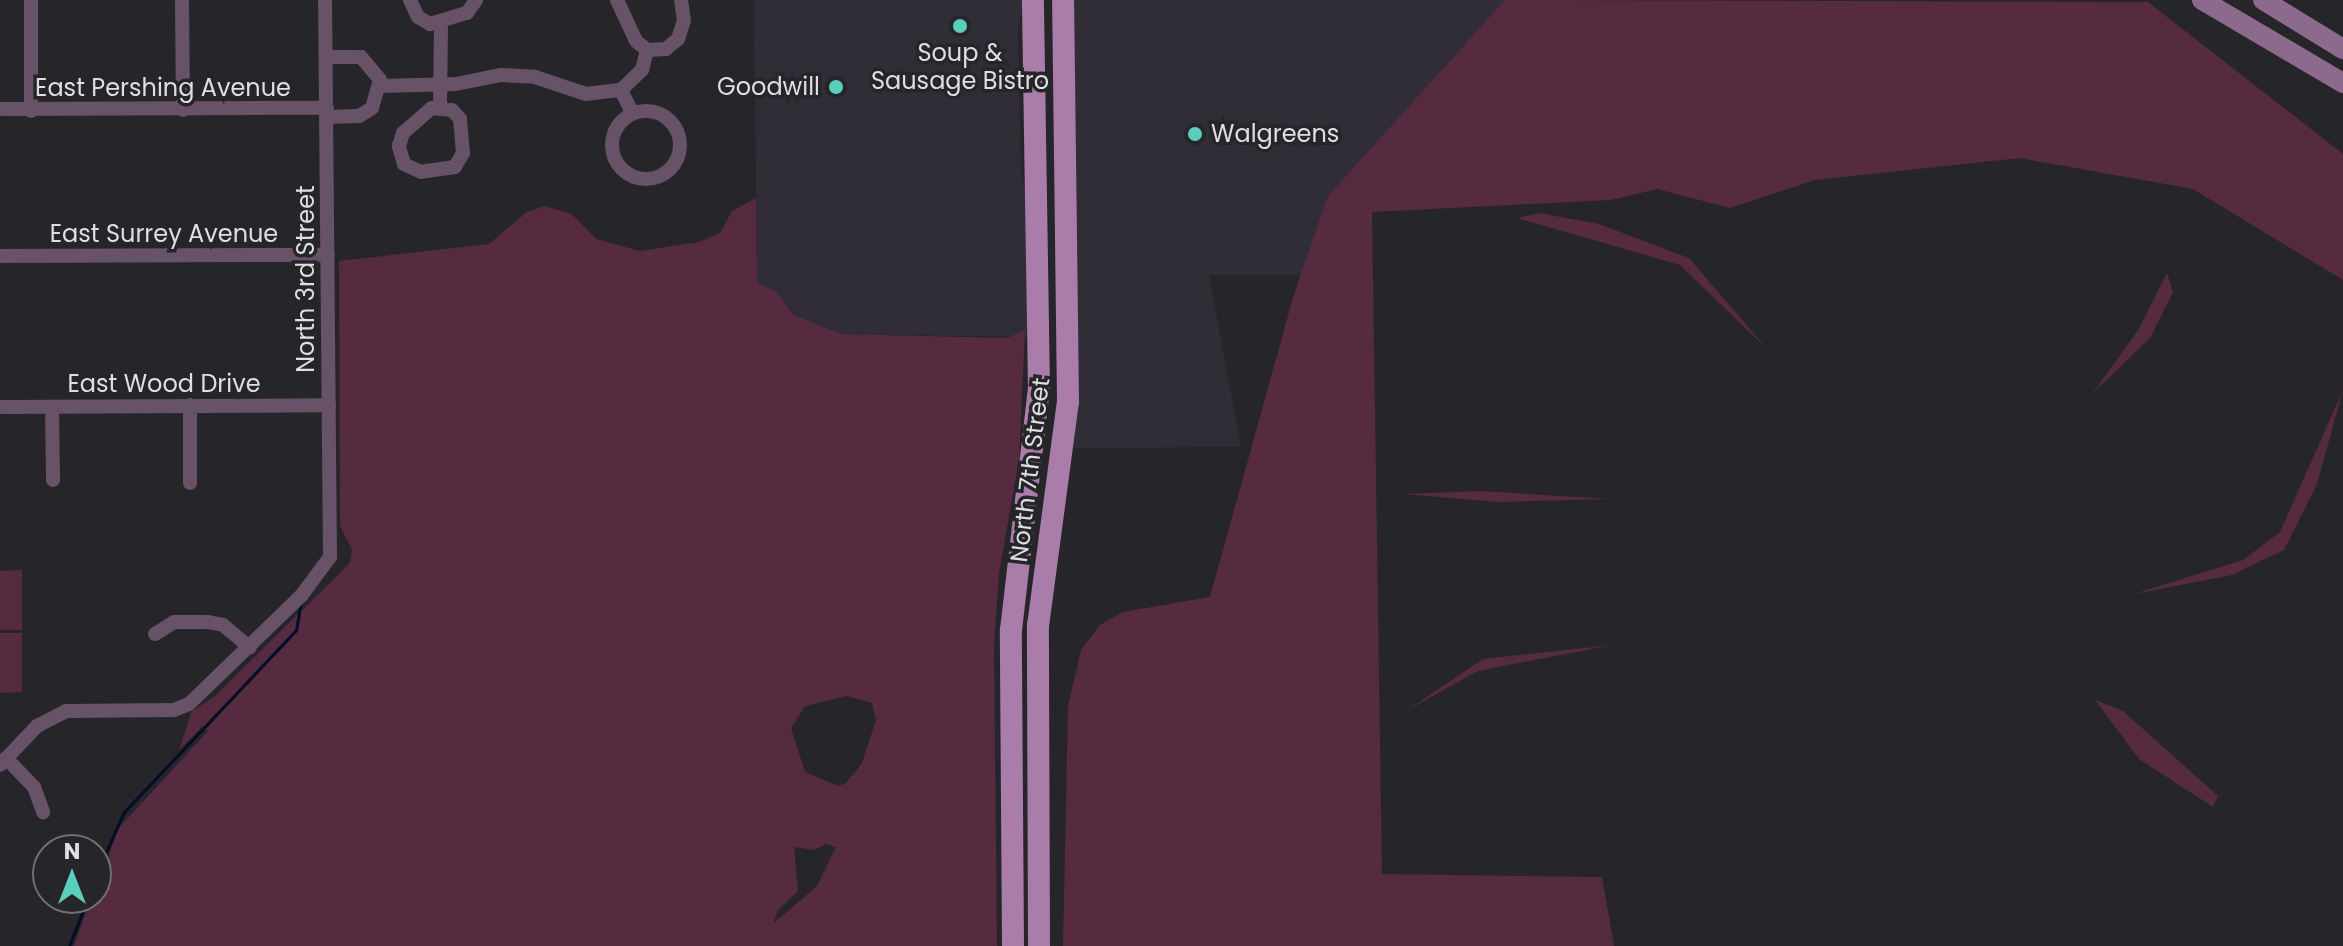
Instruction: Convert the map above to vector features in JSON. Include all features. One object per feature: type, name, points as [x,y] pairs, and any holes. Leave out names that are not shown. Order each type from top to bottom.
[{"type":"main road","name":"North 7th Street","points":[[1013,946],[1011,630],[1039,403],[1033,0]]},
{"type":"main road","name":"North 7th Street","points":[[1039,946],[1038,626],[1068,402],[1063,0]]},
{"type":"main road","points":[[2202,0],[2343,83]]},
{"type":"main road","points":[[2263,0],[2343,49]]},
{"type":"street","points":[[31,0],[31,111]]},
{"type":"street","points":[[182,0],[183,110]]},
{"type":"street","name":"North 3rd Street","points":[[250,648],[330,557],[325,0]]},
{"type":"street","points":[[410,0],[418,17],[430,24],[467,13],[476,0]]},
{"type":"street","points":[[617,0],[636,41],[647,50],[666,49],[678,39],[684,21],[681,0]]},
{"type":"street","points":[[440,108],[441,21]]},
{"type":"street","points":[[326,57],[361,57],[373,66],[380,86],[442,85],[521,76],[586,94],[621,90],[642,70],[647,50]]},
{"type":"street","name":"East Pershing Avenue","points":[[0,109],[183,110],[359,116],[372,108],[380,86]]},
{"type":"street","points":[[621,90],[632,112]]},
{"type":"street","points":[[432,108],[440,108],[460,119],[463,153],[455,167],[421,172],[404,164],[403,133],[432,108]]},
{"type":"street","points":[[632,112],[658,114],[673,126],[678,161],[666,176],[630,177],[618,162],[613,129],[632,112]]},
{"type":"street","name":"East Surrey Avenue","points":[[0,256],[328,255]]},
{"type":"street","points":[[190,405],[190,483]]},
{"type":"street","name":"East Wood Drive","points":[[0,407],[329,405]]},
{"type":"street","points":[[52,407],[53,480]]},
{"type":"street","points":[[43,812],[34,787],[3,761],[37,726],[66,711],[174,710],[189,704],[250,648],[223,625],[208,622],[174,622],[155,634]]},
{"type":"shaded area","points":[[754,0],[1023,0],[1018,31],[1021,170],[1028,209],[1029,337],[842,334],[794,315],[776,292],[757,282]]},
{"type":"shaded area","points":[[1073,0],[1506,0],[1330,194],[1301,275],[1209,275],[1241,447],[1073,448]]},
{"type":"shaded area","points":[[1505,0],[2148,2],[2343,154],[2343,280],[2193,189],[2020,158],[1815,180],[1730,208],[1657,189],[1611,200],[1372,212],[1382,874],[1602,877],[1614,946],[1063,946],[1068,706],[1081,650],[1100,625],[1123,612],[1210,597],[1294,294],[1328,196]]},
{"type":"shaded area","points":[[756,198],[757,282],[776,292],[794,315],[842,334],[1007,338],[1025,330],[1019,460],[999,573],[994,645],[997,946],[74,946],[85,914],[112,914],[112,846],[117,830],[208,731],[203,726],[179,750],[192,711],[214,697],[350,563],[352,550],[340,526],[339,261],[489,244],[527,212],[545,206],[572,214],[596,239],[640,251],[699,242],[720,233],[732,211]],"holes":[[[847,696],[872,703],[876,720],[862,763],[846,783],[838,786],[805,772],[791,728],[805,706]],[[826,844],[836,847],[817,886],[774,923],[777,911],[798,891],[794,847],[814,850]]]},
{"type":"shaded area","points":[[1539,213],[1599,224],[1689,258],[1767,349],[1680,265],[1517,218]]},
{"type":"shaded area","points":[[2167,273],[2173,292],[2150,338],[2092,394],[2139,329]]},
{"type":"shaded area","points":[[2343,390],[2317,484],[2284,550],[2232,575],[2134,594],[2243,560],[2280,532]]},
{"type":"shaded area","points":[[1480,491],[1610,499],[1498,502],[1403,494]]},
{"type":"shaded area","points":[[22,570],[22,630],[0,630],[0,571]]},
{"type":"shaded area","points":[[0,633],[22,633],[22,692],[0,693]]},
{"type":"shaded area","points":[[1612,645],[1478,671],[1406,711],[1483,659]]},
{"type":"shaded area","points":[[2095,700],[2123,711],[2218,796],[2213,807],[2139,759]]},
{"type":"waterway","points":[[112,839],[124,812],[296,630],[301,602]]},
{"type":"waterway","points":[[69,946],[82,914]]},
{"type":"place","name":"Soup & Sausage Bistro","points":[[960,26]]},
{"type":"place","name":"Goodwill","points":[[836,87]]},
{"type":"place","name":"Walgreens","points":[[1195,134]]}]
